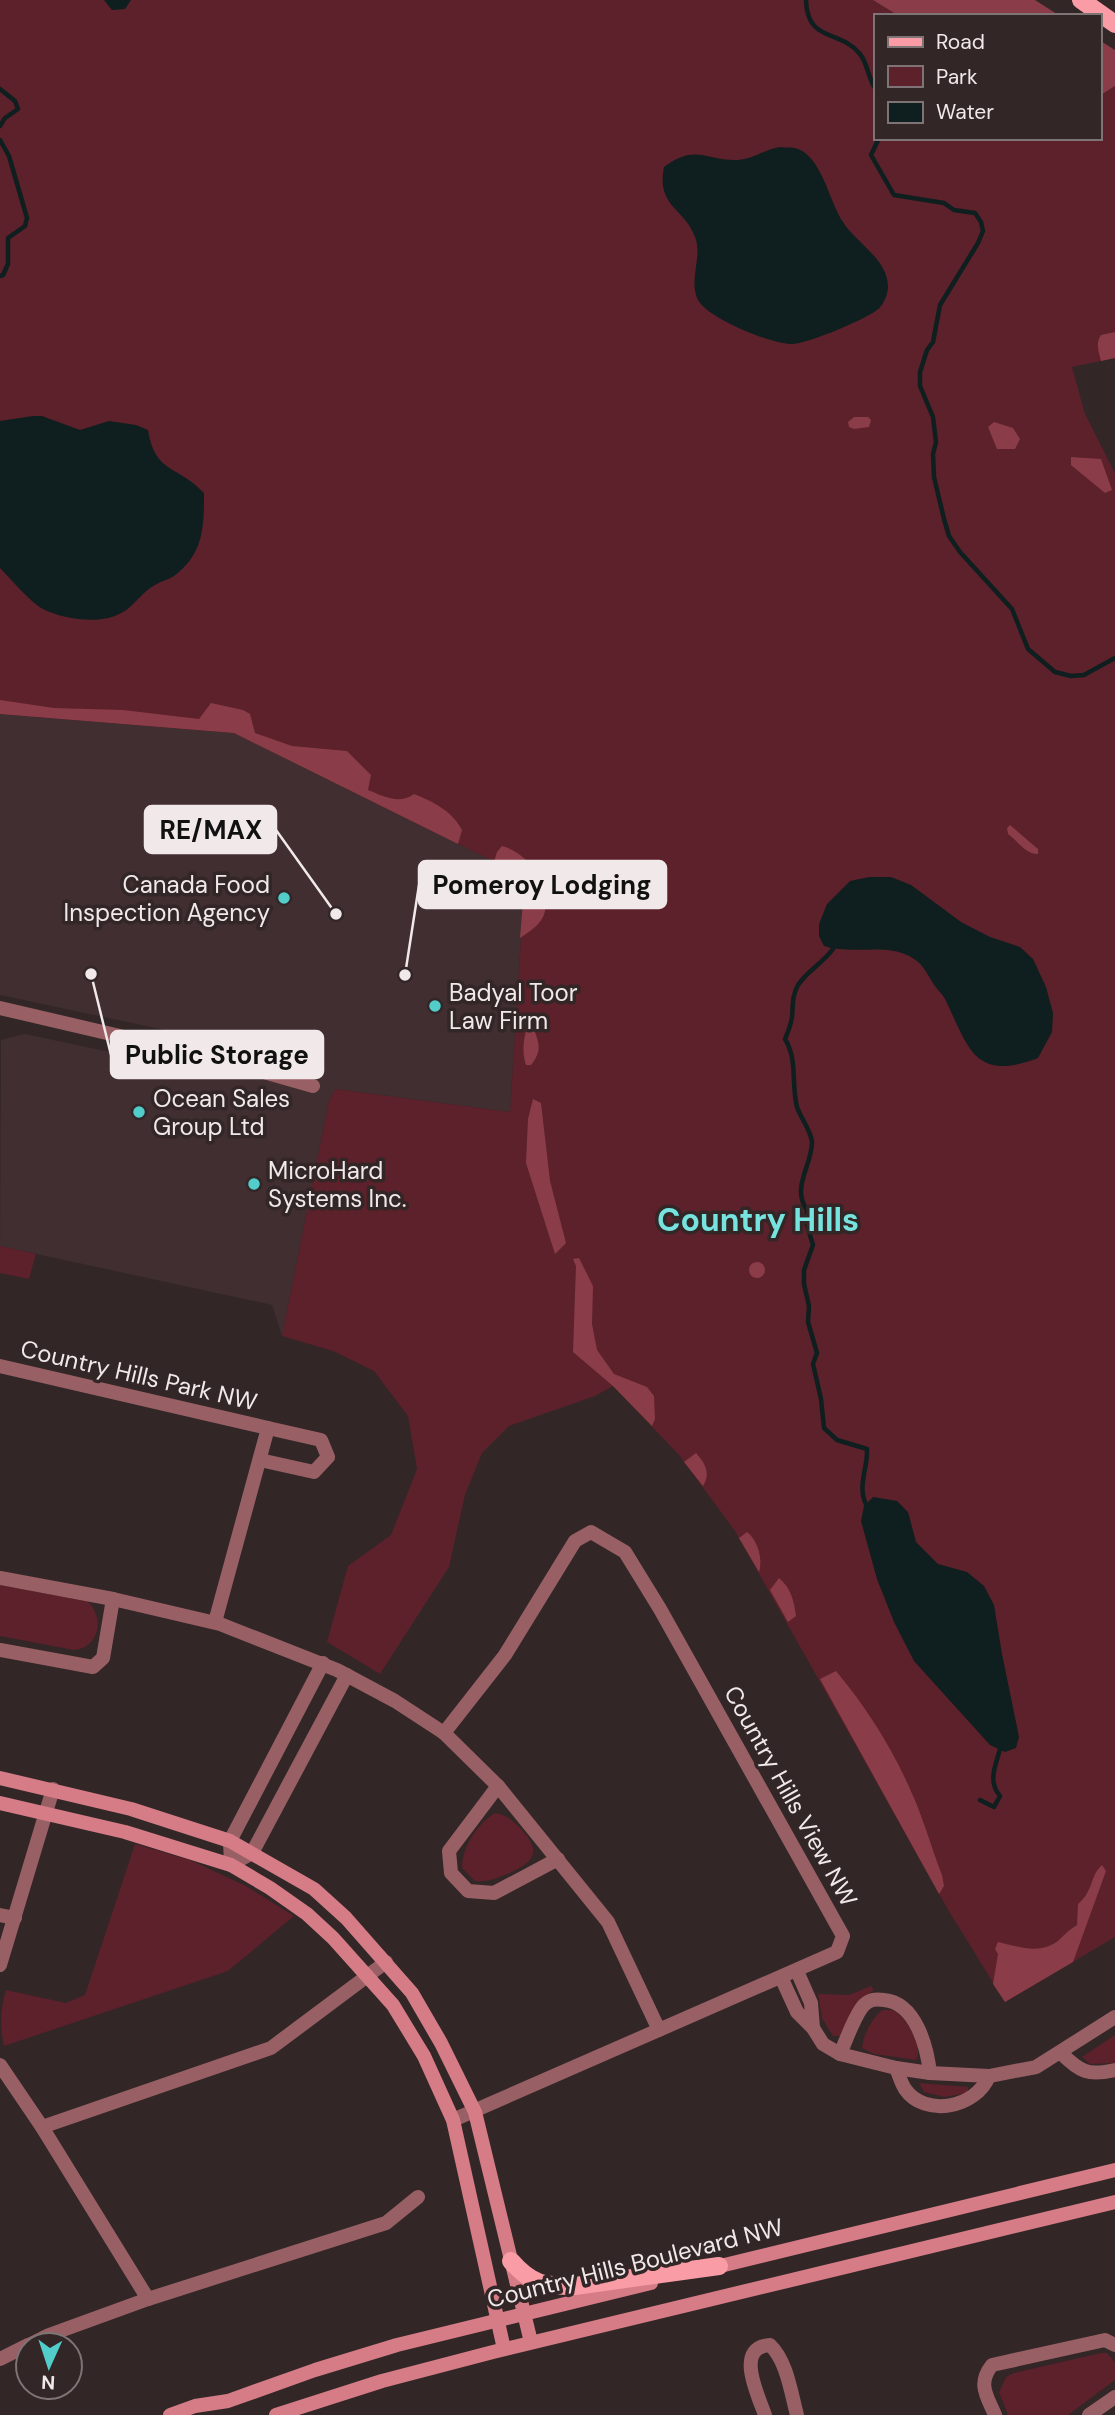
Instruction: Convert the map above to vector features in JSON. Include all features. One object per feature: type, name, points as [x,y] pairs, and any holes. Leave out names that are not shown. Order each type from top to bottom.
[{"type":"main road","points":[[1081,0],[1101,14]]},
{"type":"main road","points":[[0,1778],[131,1809],[230,1841],[314,1889],[346,1919],[412,1993],[441,2043],[475,2112],[531,2342]]},
{"type":"main road","points":[[0,1803],[125,1832],[231,1866],[270,1888],[307,1914],[333,1938],[393,2005],[424,2056],[453,2120],[504,2349]]},
{"type":"main road","name":"Country Hills Boulevard NW","points":[[170,2415],[195,2406],[228,2401],[315,2370],[524,2313],[1115,2171]]},
{"type":"main road","points":[[276,2415],[382,2381],[531,2342],[1115,2202]]},
{"type":"main road","points":[[511,2262],[528,2278],[547,2286],[575,2286],[719,2266]]},
{"type":"main road","points":[[199,2415],[228,2401]]},
{"type":"street","points":[[0,1008],[218,1059],[313,1086]]},
{"type":"street","name":"Country Hills Park NW","points":[[0,1366],[321,1440],[328,1457],[313,1472],[260,1460]]},
{"type":"street","name":"Country Hills Park NW","points":[[215,1622],[268,1428]]},
{"type":"street","name":"Country Hills View NW","points":[[444,1733],[505,1655],[575,1541],[591,1532],[625,1552],[660,1609],[843,1936],[837,1952],[797,1971],[453,2120]]},
{"type":"street","points":[[0,1578],[215,1622],[336,1669],[395,1701],[444,1733],[498,1786],[608,1922],[659,2030]]},
{"type":"street","points":[[0,1650],[93,1667],[103,1658],[113,1599]]},
{"type":"street","points":[[336,1669],[252,1853],[231,1866],[230,1841],[336,1669]]},
{"type":"street","points":[[498,1786],[449,1851],[451,1873],[468,1891],[494,1894],[558,1858]]},
{"type":"street","points":[[0,1965],[53,1789]]},
{"type":"street","points":[[0,1915],[15,1919]]},
{"type":"street","points":[[42,2127],[271,2048],[386,1962]]},
{"type":"street","points":[[797,1971],[811,2003],[813,2028]]},
{"type":"street","points":[[780,1978],[797,2012],[813,2028],[823,2044],[840,2054],[896,2068],[930,2073],[989,2076],[1036,2067],[1115,2017]]},
{"type":"street","points":[[840,2054],[862,2007],[872,1999],[888,2000],[902,2007],[915,2023],[927,2052],[930,2073]]},
{"type":"street","points":[[1061,2053],[1086,2073],[1115,2070]]},
{"type":"street","points":[[0,2065],[42,2127],[148,2299]]},
{"type":"street","points":[[896,2068],[905,2089],[913,2097],[933,2105],[945,2106],[965,2102],[981,2091],[989,2076]]},
{"type":"street","points":[[60,2331],[148,2299],[386,2223],[418,2197]]},
{"type":"street","points":[[995,2415],[984,2389],[985,2374],[992,2365],[1105,2340],[1115,2345]]},
{"type":"street","points":[[765,2415],[750,2367],[753,2350],[769,2345],[776,2351],[783,2365],[797,2415]]},
{"type":"street","points":[[1089,2415],[1115,2397]]},
{"type":"shaded area","points":[[873,0],[1035,0],[1057,14],[896,14]]},
{"type":"shaded area","points":[[1101,41],[1115,50],[1115,86],[1101,95]]},
{"type":"shaded area","points":[[1115,332],[1115,358],[1101,361],[1099,338],[1101,335]]},
{"type":"shaded area","points":[[854,417],[868,417],[871,420],[869,427],[849,427],[848,422]]},
{"type":"shaded area","points":[[994,422],[1013,428],[1020,439],[1015,449],[997,449],[988,427]]},
{"type":"shaded area","points":[[1071,457],[1101,459],[1112,490],[1105,493],[1071,465]]},
{"type":"shaded area","points":[[0,700],[54,708],[123,710],[199,719],[211,703],[243,710],[250,714],[255,733],[292,746],[347,751],[371,775],[368,790],[397,799],[414,794],[442,808],[462,830],[458,844],[234,733],[0,714]]},
{"type":"shaded area","points":[[0,714],[234,733],[525,877],[510,1112],[335,1089],[329,1101],[282,1336],[272,1305],[0,1246],[1,1040],[25,1034],[176,1066],[184,1034],[0,995]]},
{"type":"shaded area","points":[[1010,825],[1038,849],[1038,854],[1025,850],[1008,834],[1007,828]]},
{"type":"shaded area","points":[[502,846],[521,855],[545,880],[544,914],[537,926],[520,938],[525,877],[494,862]]},
{"type":"shaded area","points":[[527,1028],[535,1032],[539,1045],[537,1056],[531,1065],[526,1065],[524,1056]]},
{"type":"shaded area","points":[[533,1099],[541,1103],[550,1181],[566,1243],[555,1254],[526,1163],[528,1119]]},
{"type":"shaded area","points":[[579,1258],[593,1286],[592,1324],[597,1350],[614,1374],[647,1387],[654,1396],[655,1419],[652,1426],[613,1386],[573,1352],[576,1266],[573,1259]]},
{"type":"shaded area","points":[[757,1262],[763,1264],[763,1276],[757,1278],[751,1276],[749,1270],[751,1264]]},
{"type":"shaded area","points":[[696,1453],[706,1468],[707,1477],[703,1486],[684,1462]]},
{"type":"shaded area","points":[[747,1532],[759,1551],[759,1572],[739,1538]]},
{"type":"shaded area","points":[[779,1578],[789,1590],[794,1605],[796,1616],[788,1622],[770,1590]]},
{"type":"shaded area","points":[[836,1671],[877,1727],[910,1789],[942,1875],[944,1886],[939,1894],[820,1679]]},
{"type":"shaded area","points":[[1102,1865],[1106,1871],[1073,1962],[1005,2002],[993,1984],[998,1954],[995,1949],[998,1942],[1038,1949],[1059,1940],[1077,1925],[1078,1904],[1087,1894]]},
{"type":"green space","points":[[0,0],[873,0],[896,14],[874,14],[874,140],[1101,140],[1101,95],[1115,86],[1115,358],[1072,367],[1085,414],[1115,473],[1115,1937],[1005,2002],[950,1913],[735,1531],[679,1455],[613,1386],[595,1396],[509,1426],[482,1453],[465,1495],[449,1567],[380,1674],[327,1642],[348,1566],[391,1535],[417,1469],[408,1416],[374,1371],[333,1351],[282,1336],[329,1101],[335,1089],[510,1112],[525,877],[234,733],[0,714]]},
{"type":"green space","points":[[0,1246],[36,1254],[29,1279],[0,1273]]},
{"type":"green space","points":[[0,1585],[87,1601],[93,1607],[98,1623],[94,1638],[90,1644],[74,1650],[0,1636]]},
{"type":"green space","points":[[495,1813],[513,1821],[529,1838],[532,1857],[523,1866],[507,1874],[491,1880],[475,1881],[462,1868],[465,1852],[477,1830]]},
{"type":"green space","points":[[135,1844],[190,1860],[246,1886],[294,1916],[228,1971],[4,2046],[1,2018],[6,1990],[66,2003],[85,1995]]},
{"type":"green space","points":[[871,1986],[874,1990],[858,2002],[840,2036],[833,2036],[822,2018],[818,1994],[849,1995]]},
{"type":"green space","points":[[882,2010],[894,2011],[909,2026],[918,2048],[916,2060],[874,2054],[862,2048],[869,2027]]},
{"type":"green space","points":[[1115,2035],[1115,2063],[1090,2064],[1082,2057]]},
{"type":"green space","points":[[919,2083],[968,2087],[968,2093],[944,2097],[924,2092]]},
{"type":"green space","points":[[1107,2353],[1115,2362],[1115,2380],[1068,2415],[1008,2415],[999,2392],[1006,2377]]},
{"type":"water","points":[[104,0],[131,0],[125,9],[112,10]]},
{"type":"water","points":[[780,147],[795,148],[812,160],[843,222],[883,268],[888,287],[881,306],[870,315],[824,335],[793,344],[771,340],[741,329],[714,315],[698,300],[694,285],[697,252],[695,237],[685,219],[668,199],[663,180],[664,167],[684,156],[701,155],[738,160]]},
{"type":"water","points":[[42,416],[80,430],[109,421],[136,425],[148,430],[151,444],[162,462],[204,493],[200,539],[191,558],[174,576],[150,588],[128,609],[117,615],[90,620],[70,618],[43,609],[0,568],[0,421]]},
{"type":"water","points":[[869,877],[891,877],[911,885],[961,922],[990,937],[1020,947],[1033,959],[1046,987],[1053,1013],[1052,1032],[1038,1058],[1000,1066],[987,1063],[977,1056],[961,1034],[943,996],[926,971],[913,958],[890,950],[846,950],[824,946],[819,936],[819,924],[827,904],[850,881]]},
{"type":"water","points":[[873,1497],[897,1501],[908,1512],[916,1542],[938,1564],[967,1572],[984,1586],[994,1605],[1019,1737],[1016,1748],[1005,1752],[990,1745],[914,1661],[894,1622],[877,1579],[861,1521],[864,1506]]},
{"type":"waterway","points":[[806,0],[812,23],[826,34],[852,46],[860,54],[874,86]]},
{"type":"waterway","points":[[0,89],[15,101],[18,109],[5,118],[0,126]]},
{"type":"waterway","points":[[0,140],[9,156],[27,218],[25,226],[8,238],[8,264],[0,276]]},
{"type":"waterway","points":[[878,140],[871,155],[894,195],[944,203],[954,210],[975,213],[983,231],[940,305],[933,342],[927,350],[920,372],[920,386],[933,417],[936,442],[933,454],[934,477],[949,536],[960,552],[1012,609],[1028,649],[1055,672],[1071,676],[1084,675],[1115,658]]},
{"type":"waterway","points":[[833,949],[798,985],[785,1039],[792,1055],[797,1107],[812,1142],[801,1193],[813,1245],[804,1270],[804,1284],[809,1306],[808,1322],[817,1353],[813,1364],[824,1428],[837,1440],[867,1449],[862,1490],[866,1504]]},
{"type":"waterway","points":[[980,1800],[994,1807],[1000,1796],[993,1779],[1000,1749]]},
{"type":"place","name":"Canada Food Inspection Agency","points":[[284,898]]},
{"type":"place","name":"RE/MAX","points":[[336,914]]},
{"type":"place","name":"Public Storage","points":[[91,974]]},
{"type":"place","name":"Pomeroy Lodging","points":[[405,975]]},
{"type":"place","name":"Badyal Toor Law Firm","points":[[435,1006]]},
{"type":"place","name":"Ocean Sales Group Ltd","points":[[139,1112]]},
{"type":"place","name":"MicroHard Systems Inc.","points":[[254,1184]]},
{"type":"district","name":"Country Hills","points":[[758,1220]]}]
